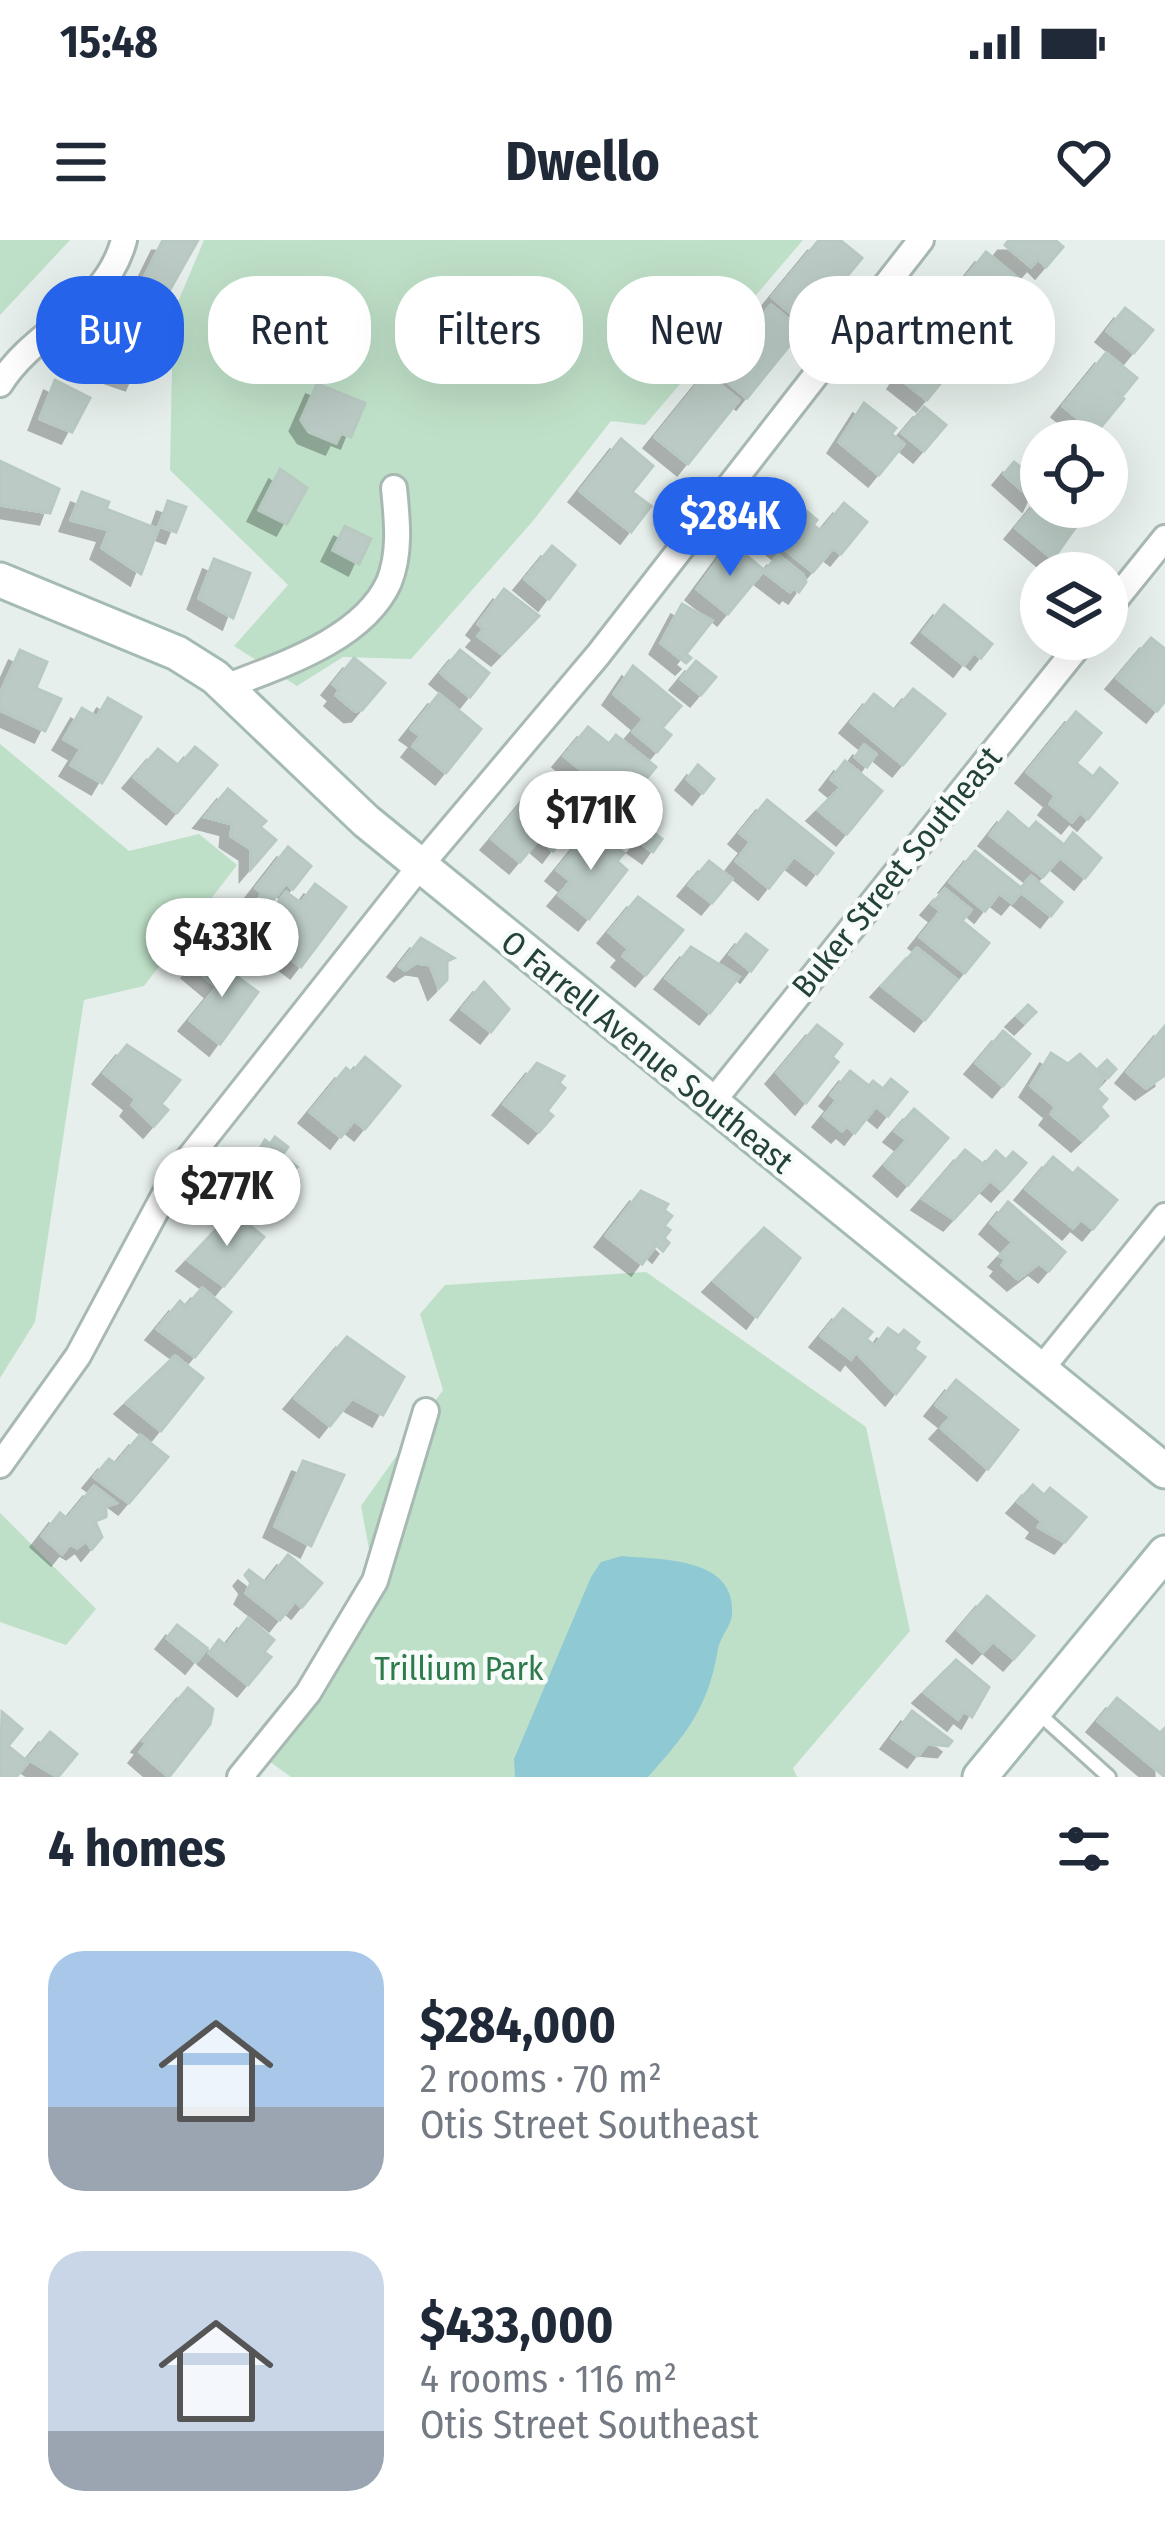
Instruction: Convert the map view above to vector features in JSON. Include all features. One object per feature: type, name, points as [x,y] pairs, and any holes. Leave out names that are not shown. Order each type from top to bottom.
[{"type":"street","points":[[0,384],[41,337],[83,309],[118,264],[124,240]]},
{"type":"street","points":[[0,1465],[78,1356],[174,1177],[419,866],[598,655],[922,240]]},
{"type":"street","points":[[225,687],[313,651],[364,612],[388,584],[398,538],[394,488]]},
{"type":"street","points":[[1128,584],[1165,538]]},
{"type":"street","name":"O Farrell Avenue Southeast","points":[[0,580],[177,653],[225,687],[319,782],[419,866],[1165,1471]]},
{"type":"street","name":"Buker Street Southeast","points":[[710,1105],[1067,660]]},
{"type":"street","points":[[1042,1368],[1165,1216]]},
{"type":"street","points":[[240,1777],[308,1693],[375,1581],[426,1411]]},
{"type":"street","points":[[980,1777],[1165,1552]]},
{"type":"lane","points":[[1035,1710],[1109,1777]]},
{"type":"green space","points":[[0,240],[70,240],[36,276],[0,315]]},
{"type":"green space","points":[[204,240],[803,240],[765,284],[765,276],[607,276],[607,384],[680,384],[645,425],[611,421],[532,522],[411,659],[343,657],[297,686],[234,646],[288,585],[170,470],[172,384],[184,384],[184,288]]},
{"type":"green space","points":[[0,744],[129,851],[199,834],[237,865],[144,986],[84,1000],[35,1322],[0,1378]]},
{"type":"green space","name":"Trillium Park","points":[[646,1272],[866,1427],[910,1631],[793,1768],[797,1777],[291,1777],[259,1754],[375,1581],[361,1506],[443,1390],[420,1314],[445,1285]]},
{"type":"green space","points":[[0,1513],[96,1609],[66,1645],[0,1622]]},
{"type":"water","points":[[622,1556],[693,1565],[722,1581],[732,1615],[702,1704],[648,1777],[515,1777],[514,1759],[591,1577],[601,1562]]},
{"type":"building","points":[[163,240],[198,240],[178,276],[145,276]]},
{"type":"building","points":[[819,240],[840,240],[862,258],[847,276],[789,276]]},
{"type":"building","points":[[1009,240],[1055,240],[1063,247],[1046,267],[1038,259],[1031,267],[1005,245]]},
{"type":"building","points":[[986,252],[1015,276],[967,276]]},
{"type":"building","points":[[789,276],[789,312],[772,297]]},
{"type":"building","points":[[771,305],[789,320],[789,346],[765,376],[765,312]]},
{"type":"building","points":[[1125,308],[1153,330],[1134,353],[1107,331]]},
{"type":"building","points":[[1106,353],[1137,378],[1123,395],[1113,390],[1124,399],[1107,420],[1080,420],[1063,406]]},
{"type":"building","points":[[53,384],[90,398],[72,432],[40,419]]},
{"type":"building","points":[[317,384],[365,403],[351,437],[341,433],[336,443],[309,432],[301,420]]},
{"type":"building","points":[[698,384],[719,384],[739,400],[688,464],[655,437]]},
{"type":"building","points":[[730,384],[758,384],[747,398]]},
{"type":"building","points":[[907,384],[940,384],[927,400]]},
{"type":"building","points":[[864,403],[896,428],[891,434],[904,444],[879,475],[839,442]]},
{"type":"building","points":[[924,407],[946,425],[924,451],[902,433]]},
{"type":"building","points":[[621,439],[653,466],[632,492],[651,506],[631,532],[580,491]]},
{"type":"building","points":[[0,461],[59,489],[50,513],[0,505]]},
{"type":"building","points":[[1014,462],[1020,467],[1020,488],[1004,474]]},
{"type":"building","points":[[280,469],[307,488],[287,524],[259,510]]},
{"type":"building","points":[[779,488],[817,520],[813,525],[821,531],[844,503],[867,522],[841,554],[833,548],[813,572],[751,522]]},
{"type":"building","points":[[82,492],[109,502],[106,509],[158,529],[141,574],[102,548],[109,530],[71,520]]},
{"type":"building","points":[[168,501],[186,507],[176,532],[159,526]]},
{"type":"building","points":[[1020,523],[1020,528],[1075,528],[1058,552],[1045,552],[1016,528]]},
{"type":"building","points":[[345,526],[371,539],[359,564],[333,550]]},
{"type":"building","points":[[731,543],[764,570],[728,614],[697,589]]},
{"type":"building","points":[[552,546],[575,565],[549,599],[525,579]]},
{"type":"building","points":[[778,555],[803,575],[806,582],[799,592],[793,588],[790,592],[764,572]]},
{"type":"building","points":[[214,559],[250,573],[233,618],[199,598]]},
{"type":"building","points":[[504,589],[539,616],[502,654],[478,636],[484,629],[478,624]]},
{"type":"building","points":[[682,604],[712,621],[686,654],[691,658],[686,663],[661,643]]},
{"type":"building","points":[[944,605],[992,644],[981,658],[974,652],[964,665],[923,632]]},
{"type":"building","points":[[1151,638],[1165,649],[1165,701],[1157,711],[1117,678]]},
{"type":"building","points":[[20,650],[47,662],[36,688],[61,699],[45,731],[0,710],[0,694]]},
{"type":"building","points":[[460,650],[489,673],[470,697],[441,673]]},
{"type":"building","points":[[354,658],[385,683],[362,710],[355,711],[336,695],[340,690],[333,684]]},
{"type":"building","points":[[696,661],[716,677],[701,695],[681,679]]},
{"type":"building","points":[[633,666],[681,706],[662,728],[671,735],[657,752],[633,732],[644,719],[614,694]]},
{"type":"building","points":[[913,689],[945,714],[903,765],[851,722],[874,694],[895,711]]},
{"type":"building","points":[[439,694],[481,729],[446,773],[413,746],[421,736],[411,729]]},
{"type":"building","points":[[108,698],[141,717],[102,783],[71,765],[81,749],[64,739],[82,708],[97,717]]},
{"type":"building","points":[[1076,712],[1101,733],[1076,763],[1093,777],[1100,768],[1117,783],[1088,819],[1080,812],[1072,822],[1050,804],[1056,796],[1027,772]]},
{"type":"building","points":[[588,727],[609,744],[616,735],[656,767],[641,785],[626,772],[609,792],[564,756]]},
{"type":"building","points":[[864,745],[876,754],[867,767],[855,757]]},
{"type":"building","points":[[195,747],[217,765],[177,813],[134,777],[158,749],[179,766]]},
{"type":"building","points":[[845,761],[882,791],[847,834],[818,810],[841,787],[831,779]]},
{"type":"building","points":[[698,765],[714,779],[703,793],[687,779]]},
{"type":"building","points":[[228,789],[266,821],[260,827],[276,840],[251,869],[251,849],[231,836],[232,824],[205,817]]},
{"type":"building","points":[[532,791],[556,810],[562,803],[578,817],[553,851],[539,839],[520,862],[492,839]]},
{"type":"building","points":[[767,800],[833,853],[817,874],[794,856],[769,888],[736,861],[751,842],[740,833]]},
{"type":"building","points":[[1008,812],[1029,830],[1036,822],[1064,845],[1073,833],[1101,858],[1085,878],[1060,857],[1043,877],[990,835]]},
{"type":"building","points":[[592,827],[624,853],[617,861],[627,870],[589,919],[559,895],[571,881],[557,870]]},
{"type":"building","points":[[649,829],[662,839],[653,852],[639,842]]},
{"type":"building","points":[[288,847],[311,866],[293,889],[286,883],[272,901],[256,888]]},
{"type":"building","points":[[975,851],[1021,888],[1031,876],[1062,902],[1051,916],[1021,892],[1012,903],[999,893],[985,911],[950,882]]},
{"type":"building","points":[[709,861],[732,879],[712,903],[689,885]]},
{"type":"building","points":[[315,884],[346,907],[301,967],[275,947],[266,959],[250,948],[259,936],[241,922],[262,894],[274,908],[286,892],[301,903]]},
{"type":"building","points":[[945,889],[971,910],[962,921],[989,943],[965,973],[920,937],[941,911],[932,904]]},
{"type":"building","points":[[638,897],[683,930],[646,975],[623,956],[629,949],[609,932]]},
{"type":"building","points":[[746,934],[767,950],[751,971],[730,954]]},
{"type":"building","points":[[421,938],[454,958],[447,961],[447,980],[439,988],[430,965],[416,963],[405,970],[399,966]]},
{"type":"building","points":[[691,947],[739,977],[710,1013],[666,978]]},
{"type":"building","points":[[917,948],[957,980],[925,1020],[882,986]]},
{"type":"building","points":[[205,953],[258,992],[220,1044],[190,1020],[217,987],[193,967]]},
{"type":"building","points":[[484,982],[509,1009],[491,1032],[462,1009]]},
{"type":"building","points":[[1028,1005],[1036,1012],[1025,1023],[1017,1016]]},
{"type":"building","points":[[817,1025],[842,1044],[832,1057],[838,1062],[806,1103],[777,1073]]},
{"type":"building","points":[[1164,1027],[1165,1075],[1146,1088],[1127,1072]]},
{"type":"building","points":[[1003,1031],[1030,1054],[1003,1086],[976,1063]]},
{"type":"building","points":[[127,1045],[180,1080],[161,1104],[168,1110],[154,1126],[132,1105],[136,1099],[104,1073]]},
{"type":"building","points":[[1051,1053],[1068,1064],[1080,1054],[1104,1077],[1097,1089],[1107,1099],[1100,1107],[1108,1116],[1082,1140],[1051,1114],[1056,1107],[1031,1086]]},
{"type":"building","points":[[365,1057],[400,1086],[365,1129],[354,1120],[341,1137],[310,1112],[346,1068],[352,1073]]},
{"type":"building","points":[[1107,1060],[1116,1069],[1108,1078],[1098,1069]]},
{"type":"building","points":[[537,1063],[564,1076],[559,1083],[565,1088],[547,1111],[553,1116],[539,1132],[504,1104]]},
{"type":"building","points":[[850,1071],[869,1086],[873,1081],[883,1089],[891,1079],[907,1092],[888,1116],[876,1106],[855,1133],[847,1126],[842,1131],[824,1116],[837,1100],[831,1095]]},
{"type":"building","points":[[914,1109],[948,1138],[908,1185],[885,1165],[907,1140],[895,1131]]},
{"type":"building","points":[[275,1137],[288,1147],[282,1155],[297,1167],[279,1179],[272,1197],[244,1175],[265,1140],[270,1144]]},
{"type":"building","points":[[965,1150],[984,1165],[996,1151],[1006,1160],[1013,1152],[1026,1163],[1002,1190],[990,1180],[954,1219],[923,1199]]},
{"type":"building","points":[[1053,1157],[1073,1174],[1078,1168],[1117,1200],[1093,1229],[1081,1219],[1073,1228],[1026,1189]]},
{"type":"building","points":[[641,1191],[668,1204],[664,1210],[672,1216],[664,1226],[670,1230],[664,1238],[669,1243],[663,1251],[656,1245],[642,1264],[606,1236]]},
{"type":"building","points":[[1008,1202],[1065,1252],[1049,1271],[1039,1263],[1018,1279],[1002,1265],[1006,1260],[1000,1256],[1013,1242],[991,1223]]},
{"type":"building","points":[[233,1212],[264,1237],[224,1286],[188,1260]]},
{"type":"building","points":[[764,1228],[800,1258],[757,1317],[714,1281]]},
{"type":"building","points":[[202,1288],[231,1312],[195,1357],[157,1329],[180,1301],[186,1307]]},
{"type":"building","points":[[843,1309],[872,1332],[866,1339],[875,1346],[888,1328],[899,1336],[904,1330],[919,1342],[914,1349],[925,1357],[896,1394],[856,1352],[851,1359],[821,1336]]},
{"type":"building","points":[[347,1337],[404,1377],[383,1415],[352,1398],[330,1426],[295,1398]]},
{"type":"building","points":[[175,1356],[203,1378],[161,1431],[126,1403]]},
{"type":"building","points":[[956,1380],[1018,1430],[988,1469],[941,1428],[951,1417],[936,1405]]},
{"type":"building","points":[[140,1435],[168,1457],[129,1503],[94,1477],[109,1459],[116,1464]]},
{"type":"building","points":[[303,1461],[344,1475],[311,1546],[275,1526]]},
{"type":"building","points":[[1033,1485],[1044,1495],[1050,1488],[1086,1517],[1065,1542],[1038,1527],[1042,1521],[1018,1502]]},
{"type":"building","points":[[94,1486],[116,1503],[106,1506],[106,1517],[95,1521],[102,1537],[92,1549],[86,1541],[77,1548],[70,1544],[62,1554],[42,1536],[60,1513],[67,1519]]},
{"type":"building","points":[[288,1555],[322,1583],[302,1607],[295,1601],[280,1620],[246,1593],[251,1583],[245,1575],[249,1570],[266,1583]]},
{"type":"building","points":[[987,1596],[1034,1636],[1014,1659],[993,1641],[983,1652],[958,1630]]},
{"type":"building","points":[[248,1618],[274,1640],[264,1652],[271,1657],[248,1685],[209,1653],[219,1640],[226,1646]]},
{"type":"building","points":[[177,1625],[207,1648],[196,1662],[167,1638]]},
{"type":"building","points":[[956,1660],[989,1687],[972,1717],[964,1711],[958,1719],[924,1692]]},
{"type":"building","points":[[188,1688],[213,1709],[210,1724],[169,1777],[140,1752],[147,1743],[143,1741]]},
{"type":"building","points":[[1117,1698],[1160,1733],[1165,1728],[1165,1777],[1098,1721]]},
{"type":"building","points":[[912,1711],[952,1741],[948,1746],[927,1744],[918,1756],[892,1738]]},
{"type":"building","points":[[2,1712],[22,1729],[8,1746],[28,1762],[16,1777],[0,1777]]},
{"type":"building","points":[[50,1732],[77,1754],[58,1777],[28,1759]]}]
